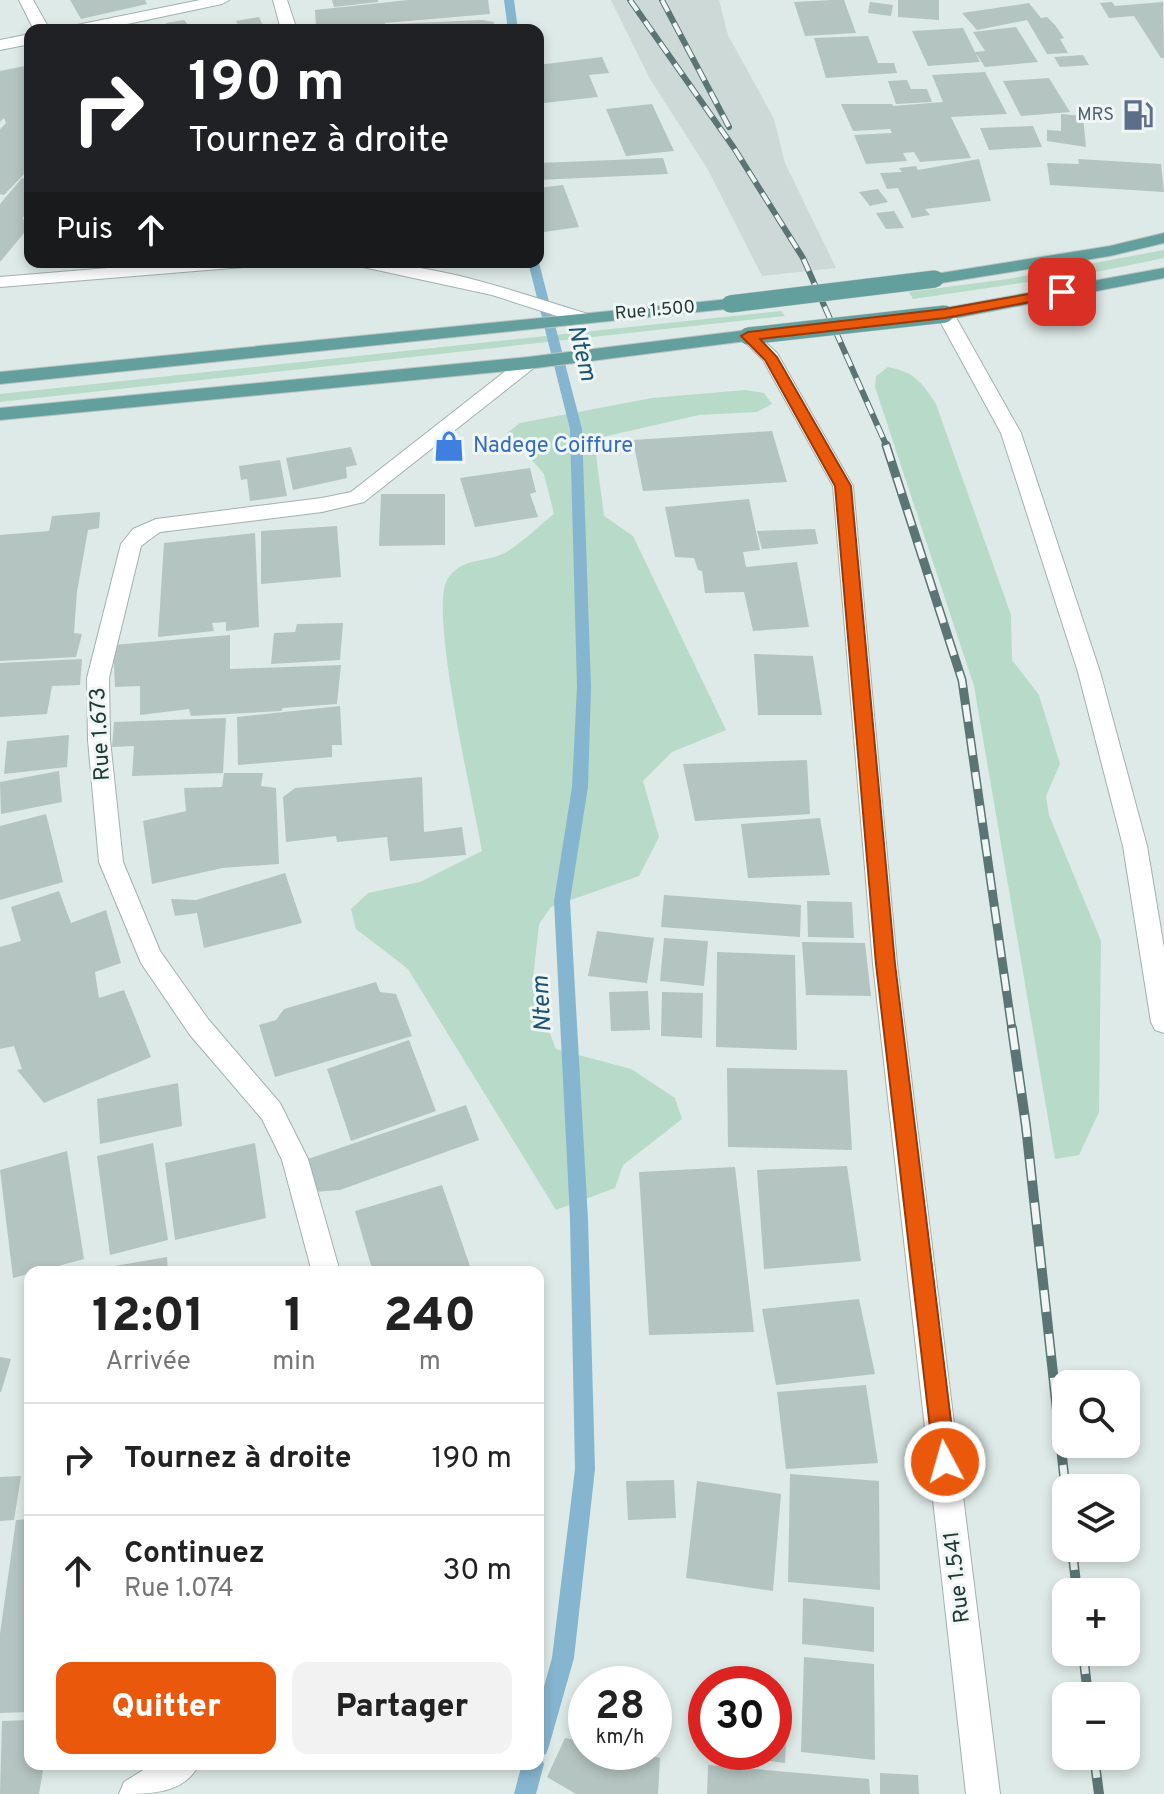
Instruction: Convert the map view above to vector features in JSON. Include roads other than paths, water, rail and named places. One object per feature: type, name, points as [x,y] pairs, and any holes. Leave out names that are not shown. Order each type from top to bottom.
[{"type":"main road","name":"Rue 1.500","points":[[0,378],[730,304],[935,279],[1110,251],[1164,238]]},
{"type":"main road","name":"Rue 1.500","points":[[0,414],[528,363],[945,314],[1164,273]]},
{"type":"street","points":[[26,0],[39,24]]},
{"type":"street","points":[[106,24],[222,0]]},
{"type":"street","points":[[280,0],[287,24]]},
{"type":"street","points":[[0,45],[24,40]]},
{"type":"street","points":[[0,282],[138,268]]},
{"type":"street","points":[[391,268],[496,291],[582,318]]},
{"type":"street","points":[[945,314],[1011,433],[1089,672],[1135,846],[1164,1022]]},
{"type":"street","name":"Rue 1.541","points":[[748,336],[770,357],[843,486],[885,964],[983,1794]]},
{"type":"street","name":"Rue 1.673","points":[[324,1266],[295,1159],[271,1111],[199,1027],[150,956],[111,862],[99,740],[98,678],[128,554],[140,534],[156,526],[322,505],[357,497],[528,363]]},
{"type":"street","points":[[136,1794],[174,1770]]},
{"type":"waterway","name":"Ntem","points":[[509,0],[512,24]]},
{"type":"waterway","name":"Ntem","points":[[536,268],[576,429],[584,687],[580,787],[562,901],[579,1219],[585,1469],[563,1658],[544,1725]]},
{"type":"waterway","name":"Ntem","points":[[525,1794],[531,1770]]},
{"type":"railway","points":[[630,0],[734,148],[803,258],[887,447]]},
{"type":"railway","points":[[662,0],[729,127]]},
{"type":"railway","points":[[886,445],[962,680],[1012,1030]]},
{"type":"railway","points":[[1012,1028],[1026,1126],[1064,1474]]},
{"type":"railway","points":[[1074,1562],[1075,1578]]},
{"type":"railway","points":[[1085,1666],[1086,1682]]},
{"type":"railway","points":[[1096,1770],[1099,1794]]},
{"type":"place","name":"MRS","points":[[1138,115]]},
{"type":"place","name":"Nadege Coiffure","points":[[449,446]]}]
